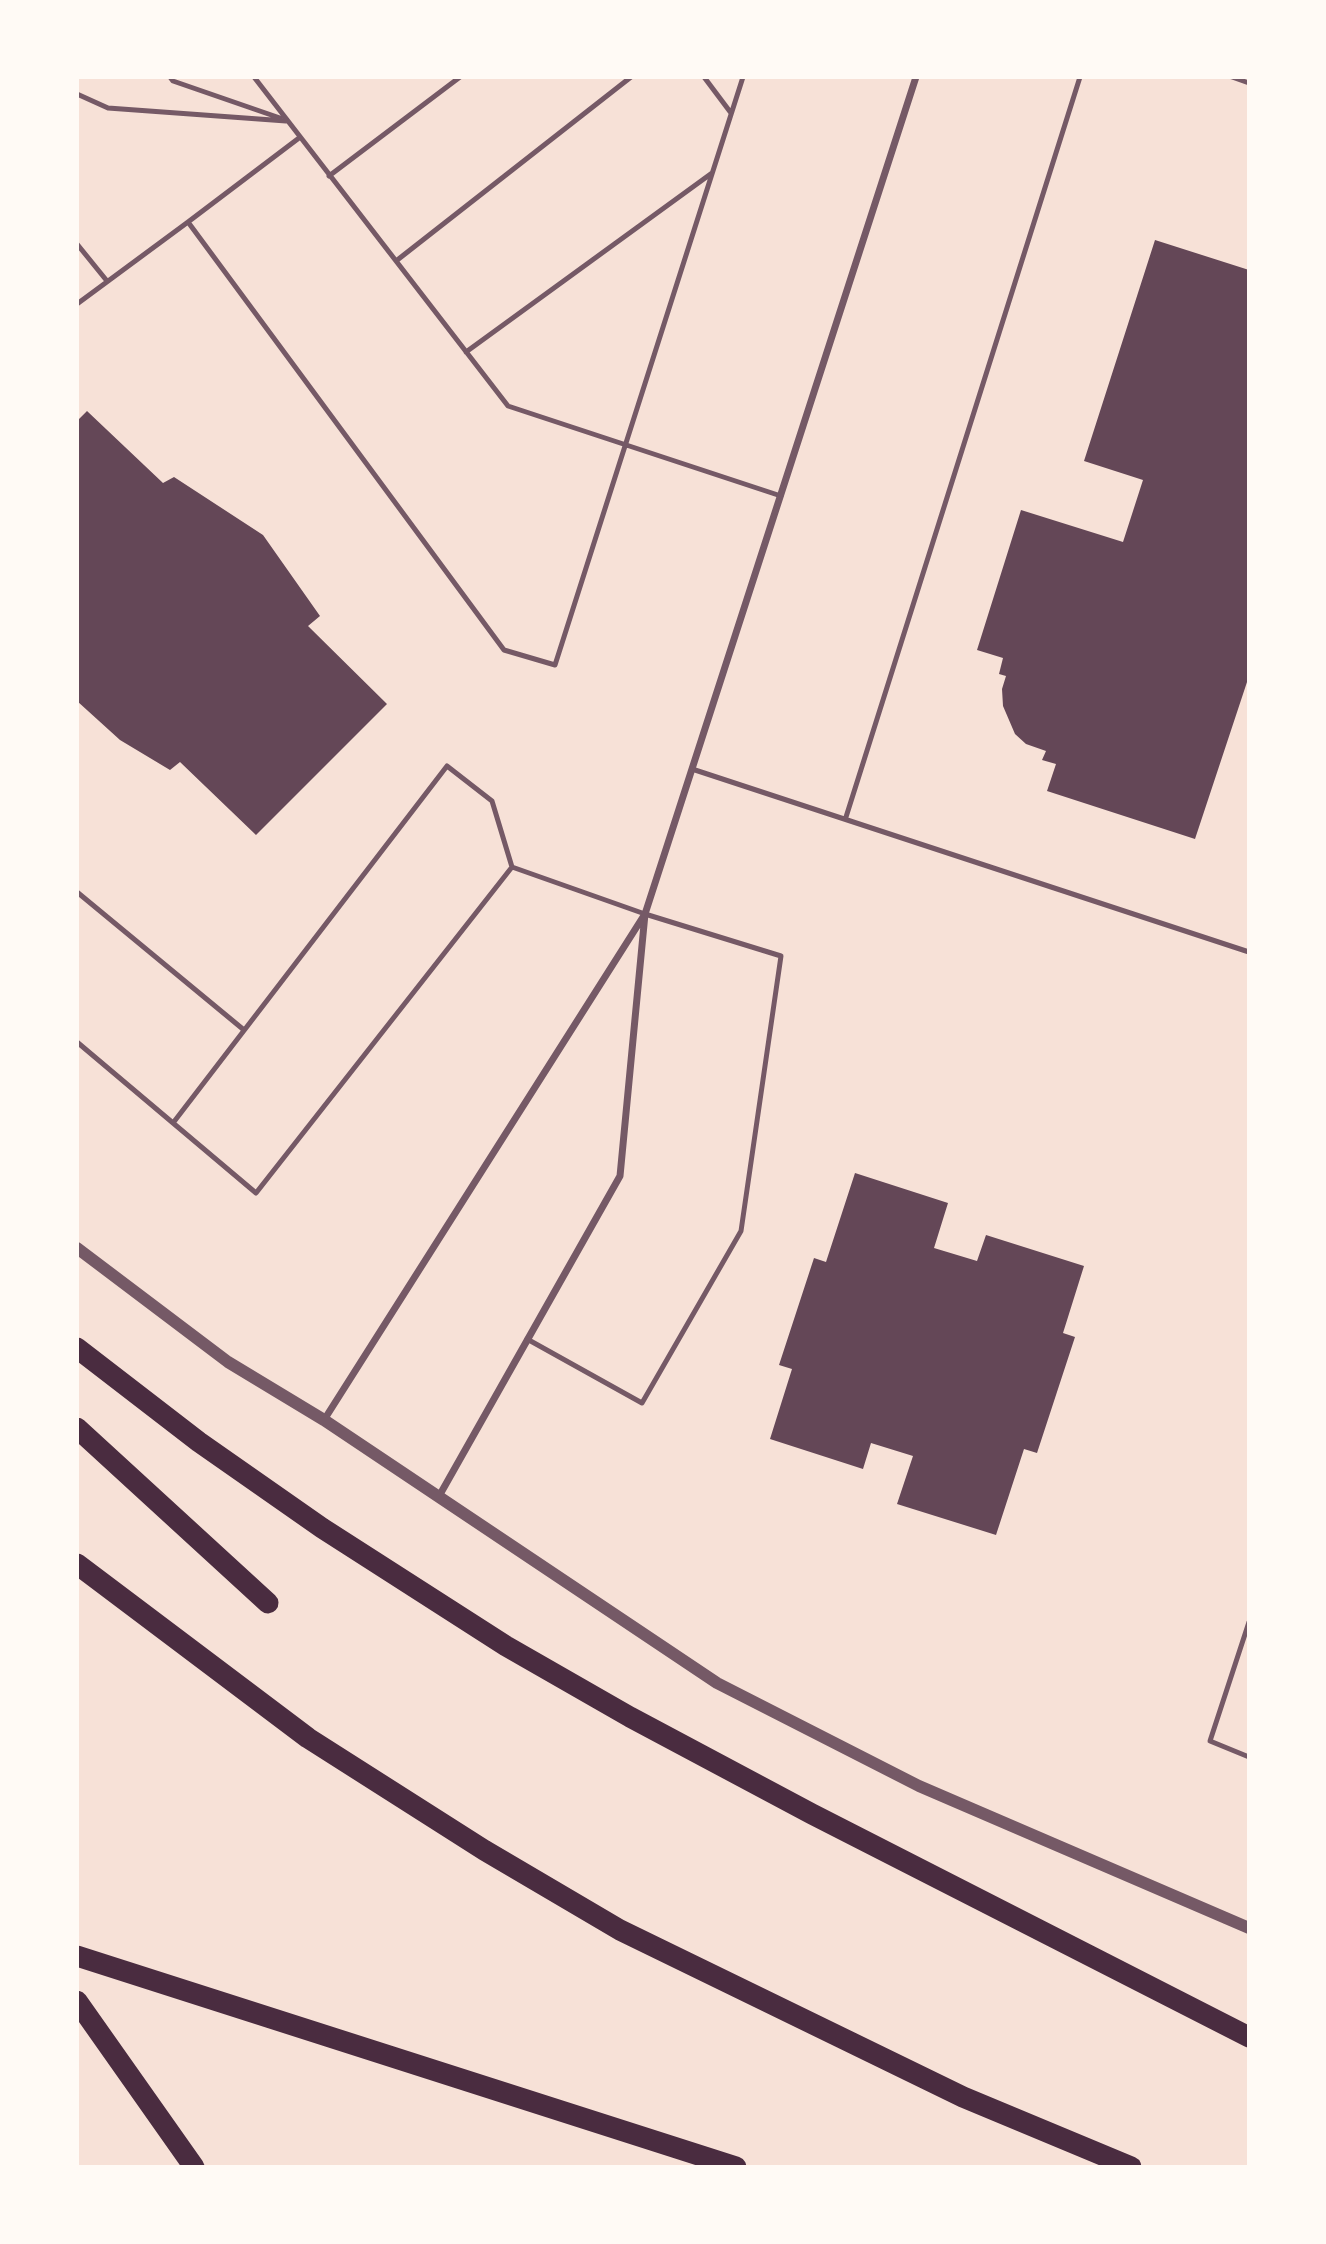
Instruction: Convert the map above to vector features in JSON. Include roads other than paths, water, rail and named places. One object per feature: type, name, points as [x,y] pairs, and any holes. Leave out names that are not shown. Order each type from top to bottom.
[{"type":"highway","points":[[77,1348],[199,1442],[322,1528],[506,1646],[630,1717],[788,1801],[1249,2038]]},
{"type":"highway","points":[[77,1428],[268,1603]]},
{"type":"highway","points":[[77,1564],[308,1738],[484,1850],[620,1930],[962,2096],[1131,2167]]},
{"type":"highway","points":[[77,1956],[736,2167]]},
{"type":"highway","points":[[77,2001],[194,2167]]},
{"type":"street","points":[[438,1498],[620,1176],[645,914],[916,77]]},
{"type":"street","points":[[324,1420],[645,914]]},
{"type":"street","points":[[77,1248],[228,1362],[324,1420],[717,1683],[919,1786],[1249,1928]]},
{"type":"lane","points":[[170,77],[173,81],[286,121]]},
{"type":"lane","points":[[254,77],[508,406],[781,496]]},
{"type":"lane","points":[[329,176],[460,77]]},
{"type":"lane","points":[[396,261],[631,77]]},
{"type":"lane","points":[[704,77],[731,113]]},
{"type":"lane","points":[[188,222],[504,650],[555,665],[743,77]]},
{"type":"lane","points":[[846,817],[1080,77]]},
{"type":"lane","points":[[1232,77],[1249,83]]},
{"type":"lane","points":[[77,94],[108,108],[286,121]]},
{"type":"lane","points":[[77,304],[299,138]]},
{"type":"lane","points":[[466,352],[712,173]]},
{"type":"lane","points":[[77,244],[107,281]]},
{"type":"lane","points":[[173,1123],[447,766],[492,801],[512,867]]},
{"type":"lane","points":[[692,769],[846,817],[1249,952]]},
{"type":"lane","points":[[512,867],[645,914],[781,956],[741,1231],[642,1403],[527,1339]]},
{"type":"lane","points":[[77,1042],[256,1192],[512,867]]},
{"type":"lane","points":[[77,892],[244,1030]]},
{"type":"lane","points":[[1249,1622],[1210,1741],[1249,1757]]}]
